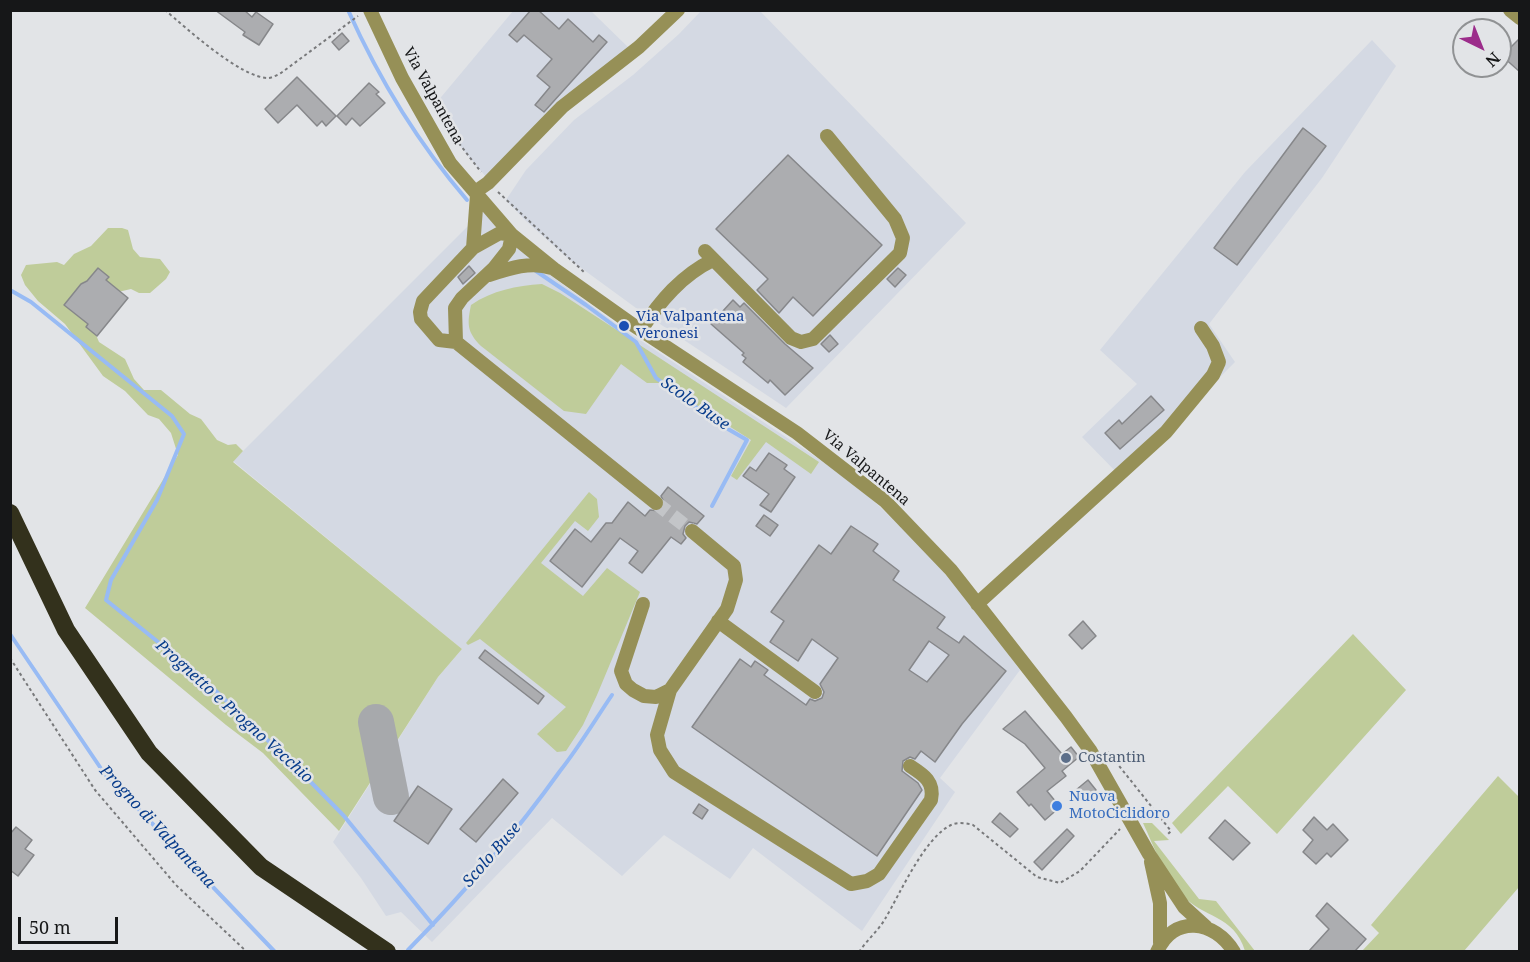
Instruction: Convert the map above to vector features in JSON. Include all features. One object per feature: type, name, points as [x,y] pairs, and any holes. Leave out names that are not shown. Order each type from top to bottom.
[{"type":"highway","points":[[10,513],[66,630],[149,753],[261,867],[387,951]]},
{"type":"street","points":[[473,248],[476,194],[562,107],[648,40],[678,10]]},
{"type":"street","points":[[1510,10],[1520,18]]},
{"type":"street","name":"Via Valpantena","points":[[365,13],[450,163],[512,235],[554,269],[641,330],[797,433],[885,501],[951,570],[1090,750],[1149,854],[1184,907],[1206,927],[1222,936],[1234,951]]},
{"type":"street","points":[[641,330],[655,309],[709,255],[790,338],[801,342],[813,339],[900,253],[903,238],[895,219],[827,136]]},
{"type":"street","points":[[456,342],[455,308],[509,249],[512,235],[500,233],[473,248],[423,301],[421,319],[439,340],[456,342],[657,503]]},
{"type":"street","points":[[487,275],[514,267],[541,265],[554,269]]},
{"type":"street","points":[[977,604],[1166,432],[1214,375],[1219,362],[1213,346],[1201,328]]},
{"type":"street","points":[[692,531],[734,566],[736,580],[727,609],[670,690],[657,735],[660,750],[674,772],[851,884],[867,881],[879,874],[931,800],[933,793],[931,782],[910,766]]},
{"type":"street","points":[[643,604],[621,672],[626,684],[644,696],[656,697],[670,690]]},
{"type":"street","points":[[718,621],[815,692]]},
{"type":"street","name":"Via Valpantena","points":[[1149,854],[1160,903],[1158,947]]},
{"type":"street","name":"Via Valpantena","points":[[1158,947],[1169,934],[1180,928],[1193,925],[1206,927]]},
{"type":"path","points":[[165,10],[226,59],[258,76],[270,78],[281,73],[347,23],[365,13]]},
{"type":"path","points":[[10,658],[94,790],[176,885],[247,951]]},
{"type":"path","points":[[859,951],[883,921],[915,865],[941,831],[952,824],[973,825],[1037,878],[1060,883],[1080,871],[1124,825],[1133,824]]},
{"type":"path","points":[[1168,834],[1171,831]]},
{"type":"shaded area","points":[[513,11],[591,11],[631,50],[492,184],[461,147],[437,102]]},
{"type":"shaded area","points":[[701,11],[760,11],[966,223],[786,408],[636,308],[569,259],[506,200],[526,170],[574,120],[633,75]]},
{"type":"shaded area","points":[[1372,40],[1396,66],[1322,178],[1209,324],[1235,362],[1121,477],[1082,437],[1137,384],[1100,350],[1245,172]]},
{"type":"shaded area","points":[[483,211],[554,278],[622,328],[825,463],[873,500],[924,550],[972,605],[1020,670],[940,778],[955,792],[862,931],[753,848],[730,879],[664,835],[622,876],[552,818],[432,942],[401,912],[386,916],[361,878],[333,842],[438,677],[462,649],[233,461]]},
{"type":"green space","points":[[108,228],[128,230],[133,249],[140,257],[160,259],[170,272],[166,279],[150,293],[139,293],[131,289],[118,292],[96,335],[99,342],[125,359],[134,379],[144,390],[161,390],[190,414],[201,419],[217,440],[228,445],[236,444],[243,451],[233,462],[462,649],[438,677],[339,831],[263,753],[85,608],[178,455],[171,433],[159,419],[148,415],[125,391],[103,376],[65,324],[38,301],[25,285],[21,275],[26,265],[57,262],[64,265],[74,254],[91,246]]},
{"type":"green space","points":[[542,284],[560,293],[819,462],[811,474],[766,442],[737,480],[731,476],[751,440],[661,383],[647,383],[621,364],[586,414],[564,411],[481,346],[469,327],[471,305],[479,300],[505,290]]},
{"type":"green space","points":[[589,492],[597,499],[599,517],[588,531],[575,521],[541,563],[583,596],[607,568],[640,592],[583,725],[566,751],[557,752],[537,734],[566,707],[480,639],[468,645],[466,643]]},
{"type":"green space","points":[[1353,634],[1406,690],[1277,834],[1228,786],[1181,834],[1172,823]]},
{"type":"green space","points":[[1498,776],[1519,797],[1519,887],[1464,951],[1362,951],[1379,933],[1371,925]]},
{"type":"green space","points":[[1143,823],[1152,823],[1169,840],[1154,841],[1199,899],[1216,901],[1255,951],[1245,951],[1240,939],[1226,923],[1199,908],[1181,894],[1164,869]]},
{"type":"building","points":[[215,10],[244,10],[252,17],[256,12],[273,24],[259,45],[243,35],[245,32]]},
{"type":"building","points":[[531,10],[538,10],[559,29],[568,19],[593,42],[599,35],[607,42],[544,112],[535,105],[550,87],[537,76],[552,59],[524,35],[517,42],[509,35]]},
{"type":"building","points":[[342,33],[349,41],[339,50],[332,42]]},
{"type":"building","points":[[1520,38],[1520,72],[1512,65],[1512,46]]},
{"type":"building","points":[[297,77],[336,116],[326,126],[322,121],[317,126],[297,105],[278,123],[265,109]]},
{"type":"building","points":[[369,83],[379,92],[376,94],[385,103],[360,126],[352,118],[346,125],[337,116]]},
{"type":"building","points":[[1303,128],[1326,146],[1237,265],[1214,248]]},
{"type":"building","points":[[788,155],[882,245],[813,316],[793,297],[779,313],[757,290],[768,279],[716,229]]},
{"type":"building","points":[[469,266],[475,273],[463,284],[458,277]]},
{"type":"building","points":[[98,268],[109,277],[106,280],[128,298],[97,336],[86,327],[88,324],[64,305]]},
{"type":"building","points":[[898,268],[906,275],[895,287],[887,279]]},
{"type":"building","points":[[733,300],[740,307],[744,303],[813,368],[785,395],[770,380],[768,383],[743,362],[746,358],[742,355],[744,353],[711,324]]},
{"type":"building","points":[[830,335],[838,344],[829,352],[821,344]]},
{"type":"building","points":[[1151,396],[1164,410],[1120,449],[1105,433],[1119,420],[1122,424]]},
{"type":"building","points":[[769,453],[787,465],[784,469],[795,477],[771,512],[760,505],[769,494],[743,476],[750,467],[756,471]]},
{"type":"building","points":[[668,487],[704,516],[697,524],[689,522],[685,526],[683,534],[686,538],[681,544],[671,537],[642,573],[629,563],[638,551],[620,538],[582,587],[550,561],[575,529],[591,542],[606,523],[612,523],[628,502],[645,516],[650,510],[660,511],[665,504],[661,496]]},
{"type":"building","points":[[764,515],[778,525],[770,536],[756,526]]},
{"type":"building","points":[[851,526],[878,544],[873,551],[899,571],[893,580],[945,617],[937,628],[959,643],[964,636],[1006,671],[962,724],[935,762],[921,751],[915,759],[910,757],[903,761],[902,771],[918,783],[922,790],[877,856],[692,727],[740,659],[751,667],[755,661],[768,670],[764,675],[806,705],[810,699],[815,701],[822,698],[824,692],[820,684],[838,658],[812,639],[798,661],[770,642],[784,621],[771,612],[819,545],[831,554]],"holes":[[[929,641],[949,655],[927,682],[909,670]]]},
{"type":"building","points":[[1083,621],[1096,636],[1082,649],[1069,635]]},
{"type":"building","points":[[485,650],[544,696],[538,704],[479,658]]},
{"type":"building","points":[[1025,711],[1062,754],[1071,747],[1079,757],[1062,771],[1066,776],[1047,791],[1060,807],[1045,820],[1017,792],[1045,768],[1025,744],[1003,729]]},
{"type":"building","points":[[503,779],[518,793],[476,842],[460,829]]},
{"type":"building","points":[[1088,780],[1096,790],[1084,800],[1076,790]]},
{"type":"building","points":[[418,786],[452,809],[428,844],[394,821]]},
{"type":"building","points":[[699,804],[708,810],[702,819],[693,813]]},
{"type":"building","points":[[1000,813],[1018,829],[1010,837],[992,822]]},
{"type":"building","points":[[1314,817],[1327,830],[1333,824],[1348,840],[1331,857],[1327,853],[1316,864],[1303,852],[1313,840],[1303,830]]},
{"type":"building","points":[[1225,820],[1250,843],[1233,860],[1209,838]]},
{"type":"building","points":[[16,827],[32,840],[25,849],[34,855],[18,876],[10,870],[10,834]]},
{"type":"building","points":[[1067,829],[1074,836],[1042,870],[1034,862]]},
{"type":"building","points":[[1327,903],[1366,939],[1355,951],[1309,951],[1329,929],[1316,916]]},
{"type":"waterway","name":"Scolo Buse","points":[[348,10],[401,110],[432,156],[467,200]]},
{"type":"waterway","name":"Scolo Buse","points":[[536,271],[636,342],[656,378],[721,425],[747,440],[712,506]]},
{"type":"waterway","name":"Prognetto e Progno Vecchio","points":[[10,290],[31,302],[172,416],[184,434],[157,500],[111,580],[106,600],[199,675],[299,770],[344,816],[433,925]]},
{"type":"waterway","name":"Progno di Valpantena","points":[[10,634],[104,773],[275,952]]},
{"type":"waterway","name":"Scolo Buse","points":[[408,950],[468,886],[525,818],[574,753],[612,695]]},
{"type":"taxiway","points":[[376,722],[391,797]]},
{"type":"tunnel","points":[[656,503],[692,531]]},
{"type":"place","name":"Via Valpantena Veronesi","points":[[624,326]]},
{"type":"place","name":"Costantin","points":[[1066,758]]},
{"type":"place","name":"Nuova MotoCiclidoro","points":[[1057,806]]}]
